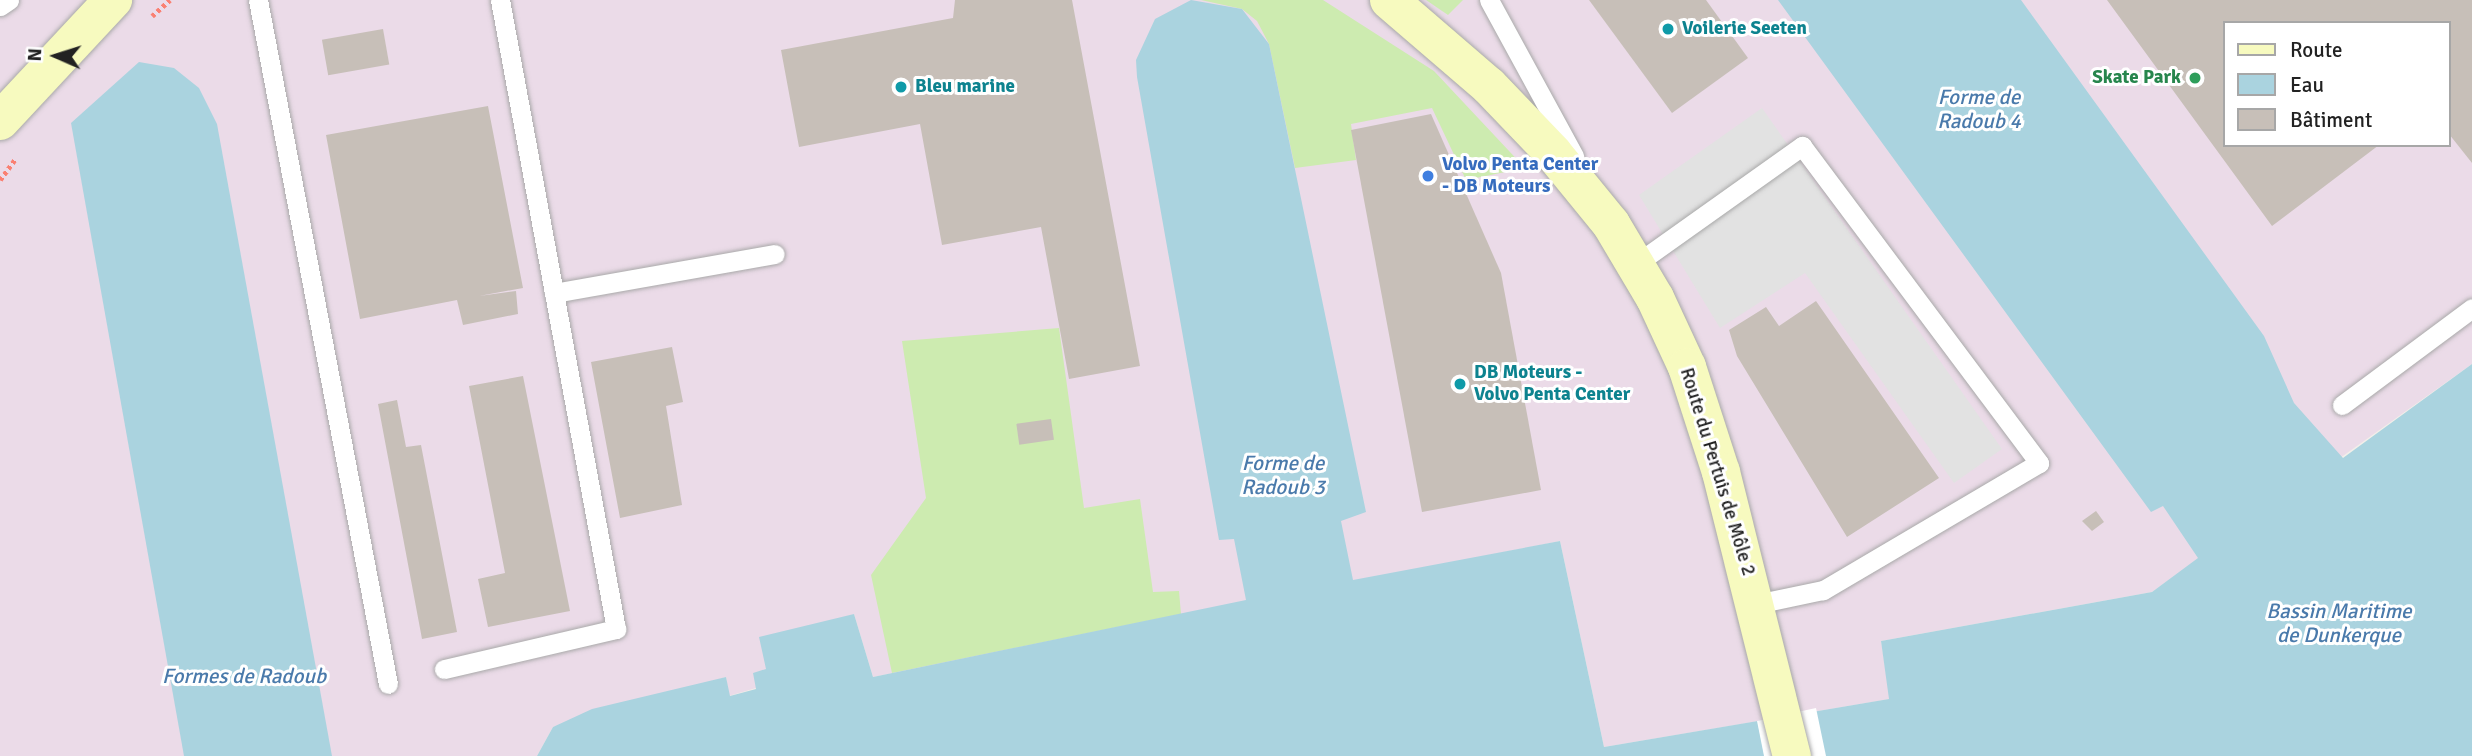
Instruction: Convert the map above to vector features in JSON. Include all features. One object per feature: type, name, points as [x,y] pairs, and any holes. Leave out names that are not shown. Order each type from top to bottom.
[{"type":"main road","points":[[0,121],[113,0]]},
{"type":"main road","name":"Route du Pertuis de Môle 2","points":[[1389,0],[1489,86],[1611,224],[1636,264],[1696,392],[1756,604],[1792,756]]},
{"type":"lane","points":[[0,6],[9,0]]},
{"type":"lane","points":[[258,0],[388,684]]},
{"type":"lane","points":[[444,669],[616,629],[500,0]]},
{"type":"lane","name":"Route du Pertuis de Môle 2","points":[[1489,0],[1611,224]]},
{"type":"lane","points":[[1636,264],[1802,146],[2039,463],[1823,590],[1756,604]]},
{"type":"lane","points":[[554,293],[775,254]]},
{"type":"lane","points":[[2342,405],[2472,308]]},
{"type":"shaded area","points":[[0,0],[2472,0],[2472,364],[2152,592],[1881,641],[1890,699],[1604,747],[1560,541],[873,677],[854,614],[766,669],[756,688],[729,696],[726,677],[553,727],[537,756],[0,756]]},
{"type":"shaded area","points":[[1762,108],[2002,449],[1954,483],[1805,273],[1720,328],[1639,195]]},
{"type":"green space","points":[[1201,0],[1323,0],[1434,71],[1525,168],[1466,180],[1432,108],[1351,124],[1356,160],[1295,168],[1269,44],[1257,21],[1242,9]]},
{"type":"green space","points":[[1426,0],[1463,0],[1448,15]]},
{"type":"green space","points":[[1059,328],[1084,508],[1140,499],[1153,592],[1179,591],[1181,614],[892,673],[871,575],[926,498],[902,341]]},
{"type":"water","points":[[1191,0],[1242,9],[1269,44],[1366,512],[1341,521],[1353,580],[1560,541],[1604,747],[1889,699],[1881,641],[2152,592],[2198,558],[2163,506],[2151,512],[1778,0],[2021,0],[2264,336],[2294,403],[2343,458],[2472,364],[2472,756],[537,756],[553,727],[592,709],[726,677],[730,696],[756,689],[753,673],[766,669],[759,637],[854,614],[873,677],[1246,600],[1234,539],[1219,540],[1137,77],[1136,60],[1155,19]]},
{"type":"water","name":"Formes de Radoub","points":[[139,62],[174,68],[199,88],[217,124],[332,756],[184,756],[71,123]]},
{"type":"pier","points":[[1816,708],[1826,756],[1764,756],[1757,721]]},
{"type":"building","points":[[955,0],[1072,0],[1140,366],[1069,379],[1041,227],[942,245],[920,124],[799,147],[781,50],[953,18]]},
{"type":"building","name":"Voilerie Seeten","points":[[1589,0],[1706,0],[1748,58],[1672,113]]},
{"type":"building","name":"Skate Park","points":[[2107,0],[2472,0],[2472,163],[2451,137],[2451,21],[2224,21],[2224,147],[2376,147],[2272,226]]},
{"type":"building","points":[[383,29],[389,64],[328,75],[322,40]]},
{"type":"building","points":[[488,106],[523,288],[479,296],[516,291],[518,314],[463,325],[457,300],[360,319],[326,135]]},
{"type":"building","name":"DB Moteurs - Volvo Penta Center","points":[[1431,114],[1501,273],[1541,490],[1422,512],[1351,130]]},
{"type":"building","points":[[1816,301],[1939,478],[1847,537],[1737,356],[1729,330],[1766,307],[1779,326]]},
{"type":"building","points":[[672,347],[683,402],[666,406],[682,505],[620,518],[591,362]]},
{"type":"building","points":[[523,376],[570,611],[488,627],[478,579],[505,573],[469,386]]},
{"type":"building","points":[[397,400],[406,447],[421,445],[457,632],[422,639],[378,404]]},
{"type":"building","points":[[1051,419],[1054,440],[1019,445],[1016,424]]},
{"type":"building","points":[[2096,511],[2104,522],[2092,531],[2082,521]]},
{"type":"place","name":"Voilerie Seeten","points":[[1668,29]]},
{"type":"place","name":"Skate Park","points":[[2195,78]]},
{"type":"place","name":"Bleu marine","points":[[901,87]]},
{"type":"place","name":"Volvo Penta Center - DB Moteurs","points":[[1428,176]]},
{"type":"place","name":"DB Moteurs - Volvo Penta Center","points":[[1460,384]]},
{"type":"water label","name":"Forme de Radoub 4","points":[[1979,109]]},
{"type":"water label","name":"Forme de Radoub 3","points":[[1283,475]]},
{"type":"water label","name":"Bassin Maritime de Dunkerque","points":[[2339,623]]}]
